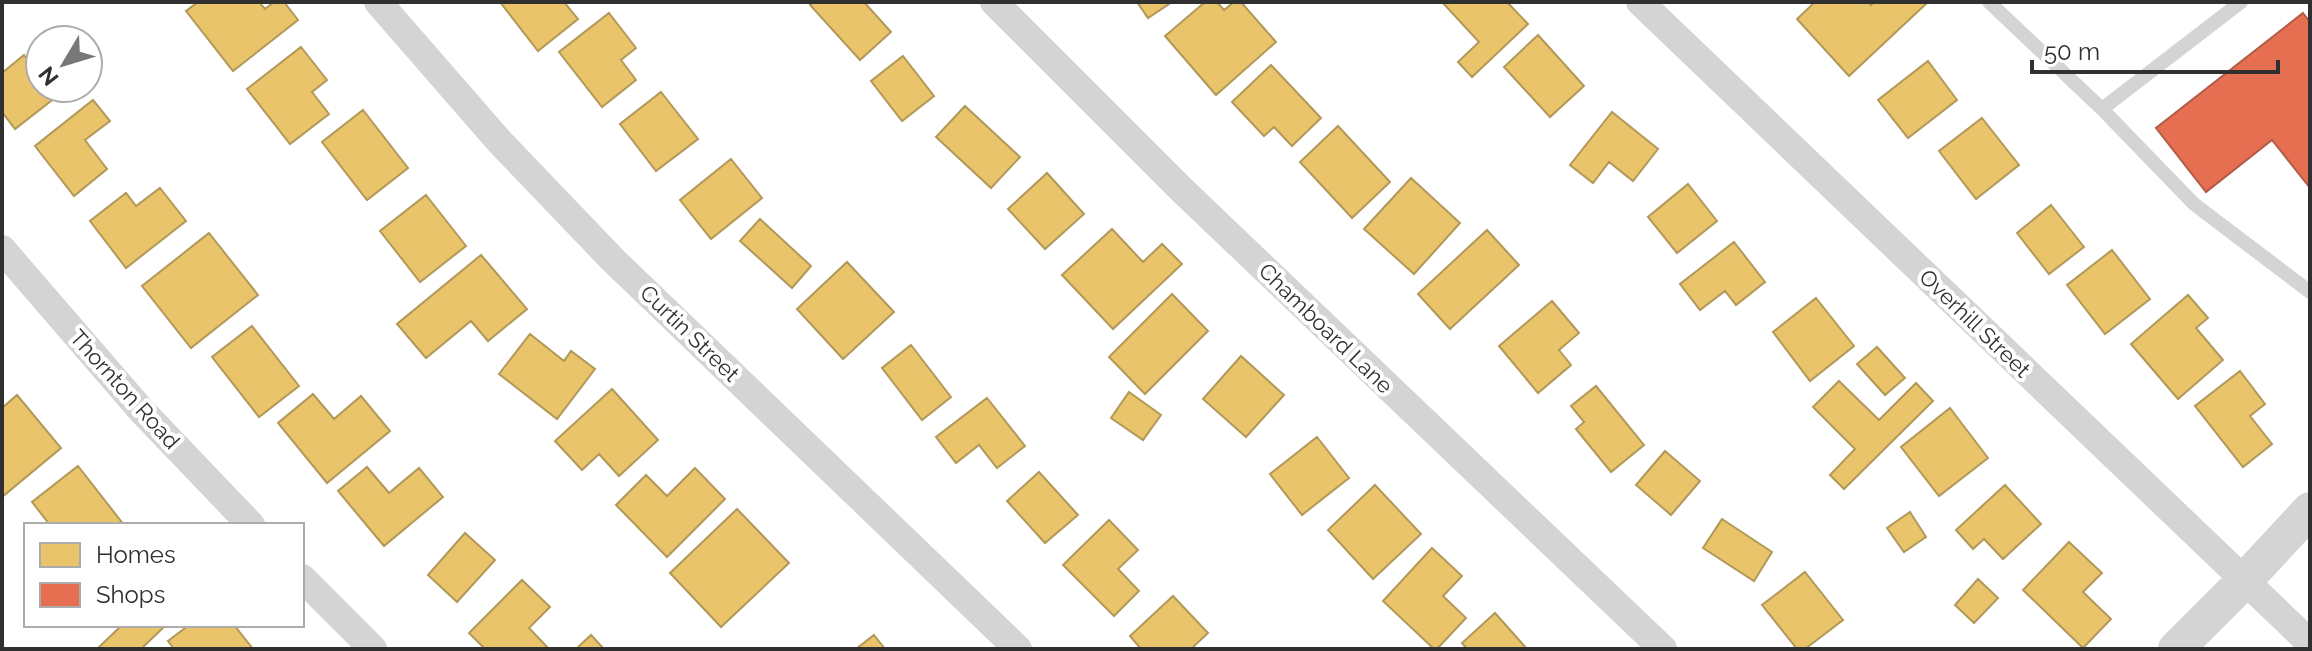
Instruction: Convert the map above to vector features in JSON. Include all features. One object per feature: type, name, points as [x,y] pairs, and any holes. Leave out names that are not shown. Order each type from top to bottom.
[{"type":"street","name":"Curtin Street","points":[[378,2],[499,141],[613,260],[1018,649]]},
{"type":"street","name":"Chamboard Lane","points":[[994,2],[1182,190],[1663,649]]},
{"type":"street","name":"Overhill Street","points":[[1640,2],[2310,643]]},
{"type":"street","name":"Thornton Road","points":[[2,249],[141,410],[249,523]]},
{"type":"street","points":[[2176,649],[2310,510]]},
{"type":"street","points":[[304,580],[373,649]]},
{"type":"lane","points":[[1989,2],[2102,109],[2194,204],[2310,292]]},
{"type":"lane","points":[[2102,109],[2241,2]]},
{"type":"building: Homes","points":[[198,2],[259,2],[265,9],[274,2],[284,2],[298,20],[233,71],[186,11]]},
{"type":"building: Homes","points":[[500,2],[564,2],[578,19],[538,51]]},
{"type":"building: Homes","points":[[814,2],[864,2],[891,32],[860,60],[810,5]]},
{"type":"building: Homes","points":[[1137,2],[1172,2],[1148,18]]},
{"type":"building: Homes","points":[[1205,2],[1217,2],[1224,10],[1234,2],[1241,2],[1276,42],[1216,95],[1165,36]]},
{"type":"building: Homes","points":[[1442,2],[1507,2],[1528,24],[1472,77],[1458,62],[1479,42]]},
{"type":"building: Homes","points":[[1815,2],[1868,2],[1871,5],[1874,2],[1928,2],[1849,76],[1797,19]]},
{"type":"building: Homes","points":[[609,13],[636,48],[621,60],[636,80],[602,107],[559,52]]},
{"type":"building: Homes","points":[[1538,35],[1584,86],[1550,117],[1504,67]]},
{"type":"building: Homes","points":[[301,47],[327,80],[312,92],[329,114],[290,144],[247,89]]},
{"type":"building: Homes","points":[[24,55],[24,104],[47,104],[15,129],[2,112],[2,73]]},
{"type":"building: Homes","points":[[903,56],[934,96],[902,121],[871,81]]},
{"type":"building: Homes","points":[[1928,61],[1957,100],[1908,138],[1878,100]]},
{"type":"building: Homes","points":[[1271,65],[1321,118],[1292,146],[1274,127],[1264,136],[1232,102]]},
{"type":"building: Homes","points":[[661,92],[698,139],[656,171],[620,124]]},
{"type":"building: Homes","points":[[88,104],[96,104],[110,121],[85,140],[107,169],[74,196],[35,146]]},
{"type":"building: Homes","points":[[965,106],[1020,157],[991,188],[936,137]]},
{"type":"building: Homes","points":[[363,110],[408,168],[367,200],[322,142]]},
{"type":"building: Homes","points":[[1612,112],[1658,149],[1633,181],[1609,162],[1593,183],[1570,165]]},
{"type":"building: Homes","points":[[1982,118],[2019,165],[1976,199],[1939,151]]},
{"type":"building: Homes","points":[[1338,126],[1390,182],[1352,218],[1300,162]]},
{"type":"building: Homes","points":[[731,159],[762,198],[711,239],[680,200]]},
{"type":"building: Homes","points":[[1047,173],[1084,214],[1045,249],[1008,209]]},
{"type":"building: Homes","points":[[1411,178],[1460,223],[1414,274],[1364,229]]},
{"type":"building: Homes","points":[[1688,184],[1717,221],[1677,253],[1648,217]]},
{"type":"building: Homes","points":[[160,188],[186,221],[126,268],[90,221],[126,193],[136,206]]},
{"type":"building: Homes","points":[[426,195],[466,246],[420,282],[380,231]]},
{"type":"building: Homes","points":[[2051,205],[2084,247],[2049,274],[2017,233]]},
{"type":"building: Homes","points":[[760,219],[811,266],[792,288],[740,241]]},
{"type":"building: Homes","points":[[1112,229],[1143,262],[1162,244],[1182,264],[1113,329],[1062,275]]},
{"type":"building: Homes","points":[[1487,230],[1519,265],[1450,329],[1418,294]]},
{"type":"building: Homes","points":[[209,233],[258,295],[191,348],[142,286]]},
{"type":"building: Homes","points":[[1734,242],[1765,282],[1736,305],[1725,291],[1700,310],[1680,284]]},
{"type":"building: Homes","points":[[2112,250],[2150,299],[2105,334],[2067,285]]},
{"type":"building: Homes","points":[[481,255],[527,309],[488,341],[471,321],[426,358],[397,324]]},
{"type":"building: Homes","points":[[847,262],[894,312],[843,359],[797,309]]},
{"type":"building: Homes","points":[[1172,294],[1208,331],[1145,394],[1109,357]]},
{"type":"building: Homes","points":[[2188,295],[2208,318],[2196,328],[2223,360],[2178,399],[2131,344]]},
{"type":"building: Homes","points":[[1816,298],[1854,346],[1810,381],[1773,332]]},
{"type":"building: Homes","points":[[1552,301],[1579,333],[1559,350],[1571,365],[1538,393],[1499,346]]},
{"type":"building: Homes","points":[[252,326],[299,386],[259,417],[212,357]]},
{"type":"building: Homes","points":[[530,334],[564,361],[571,351],[595,369],[557,419],[499,374]]},
{"type":"building: Homes","points":[[911,345],[951,397],[922,420],[882,368]]},
{"type":"building: Homes","points":[[1877,347],[1905,378],[1885,395],[1857,364]]},
{"type":"building: Homes","points":[[1241,356],[1284,395],[1246,437],[1203,399]]},
{"type":"building: Homes","points":[[2240,371],[2265,404],[2250,416],[2272,444],[2243,467],[2195,406]]},
{"type":"building: Homes","points":[[1839,381],[1879,420],[1916,383],[1933,401],[1844,489],[1830,475],[1855,449],[1813,407]]},
{"type":"building: Homes","points":[[1596,386],[1644,445],[1611,472],[1576,429],[1584,422],[1571,406]]},
{"type":"building: Homes","points":[[612,389],[658,440],[619,476],[599,454],[582,470],[555,441]]},
{"type":"building: Homes","points":[[1129,392],[1161,415],[1143,440],[1111,418]]},
{"type":"building: Homes","points":[[313,394],[334,419],[361,396],[390,431],[327,483],[278,423]]},
{"type":"building: Homes","points":[[17,395],[61,448],[2,497],[2,408]]},
{"type":"building: Homes","points":[[987,398],[1025,446],[997,468],[979,445],[956,463],[936,437]]},
{"type":"building: Homes","points":[[1950,408],[1988,458],[1939,496],[1901,447]]},
{"type":"building: Homes","points":[[1317,437],[1349,478],[1302,515],[1270,474]]},
{"type":"building: Homes","points":[[1665,451],[1700,481],[1671,515],[1636,485]]},
{"type":"building: Homes","points":[[78,466],[122,523],[48,523],[32,502]]},
{"type":"building: Homes","points":[[367,467],[389,493],[419,468],[443,497],[384,546],[338,491]]},
{"type":"building: Homes","points":[[695,468],[725,499],[667,557],[616,505],[646,475],[667,496]]},
{"type":"building: Homes","points":[[1039,472],[1078,515],[1045,543],[1007,501]]},
{"type":"building: Homes","points":[[1375,485],[1421,534],[1373,579],[1328,530]]},
{"type":"building: Homes","points":[[2005,485],[2041,524],[2003,559],[1984,539],[1973,549],[1956,530]]},
{"type":"building: Homes","points":[[737,509],[789,563],[721,627],[670,573]]},
{"type":"building: Homes","points":[[1910,512],[1926,537],[1904,552],[1887,528]]},
{"type":"building: Homes","points":[[1722,519],[1772,552],[1754,581],[1703,548]]},
{"type":"building: Homes","points":[[1109,520],[1138,550],[1118,569],[1139,591],[1114,616],[1063,565]]},
{"type":"building: Homes","points":[[465,533],[495,560],[457,602],[428,575]]},
{"type":"building: Homes","points":[[2069,542],[2102,573],[2083,592],[2111,619],[2083,648],[2023,590]]},
{"type":"building: Homes","points":[[1432,548],[1462,576],[1443,596],[1466,618],[1437,649],[1383,601]]},
{"type":"building: Homes","points":[[1805,572],[1843,620],[1805,649],[1797,649],[1762,605]]},
{"type":"building: Homes","points":[[1978,579],[1998,598],[1974,623],[1955,605]]},
{"type":"building: Homes","points":[[522,580],[550,607],[529,628],[549,649],[485,649],[469,633]]},
{"type":"building: Homes","points":[[1173,596],[1208,633],[1191,649],[1141,649],[1130,636]]},
{"type":"building: Homes","points":[[1495,613],[1527,649],[1467,649],[1462,643]]},
{"type":"building: Homes","points":[[120,627],[164,627],[141,649],[97,649]]},
{"type":"building: Homes","points":[[186,627],[236,627],[253,649],[174,649],[168,641]]},
{"type":"building: Homes","points":[[591,635],[604,649],[576,649]]},
{"type":"building: Homes","points":[[874,635],[885,649],[856,649]]},
{"type":"building: Shops","points":[[2303,13],[2310,22],[2310,188],[2272,140],[2206,192],[2156,128]]}]
